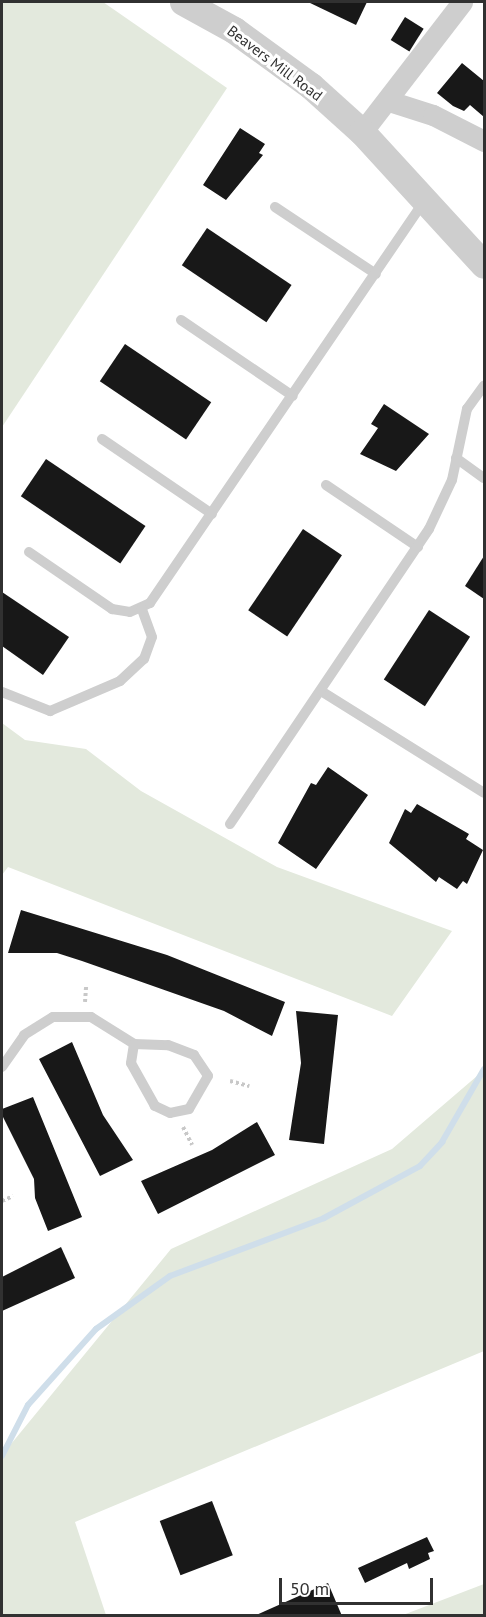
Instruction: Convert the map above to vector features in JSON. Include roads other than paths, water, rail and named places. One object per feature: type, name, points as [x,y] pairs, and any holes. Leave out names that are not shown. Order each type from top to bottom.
[{"type":"street","name":"Beavers Mill Road","points":[[183,2],[256,45],[362,132],[483,261]]},
{"type":"street","points":[[362,132],[406,80],[462,2]]},
{"type":"street","points":[[389,101],[432,115],[484,141]]},
{"type":"lane","points":[[142,609],[212,514],[426,199]]},
{"type":"lane","points":[[275,207],[376,274]]},
{"type":"lane","points":[[181,320],[293,396]]},
{"type":"lane","points":[[230,824],[418,547],[441,508],[456,459],[467,409],[484,386]]},
{"type":"lane","points":[[102,439],[212,514]]},
{"type":"lane","points":[[456,459],[484,478]]},
{"type":"lane","points":[[326,485],[418,547]]},
{"type":"lane","points":[[29,552],[112,609],[142,609]]},
{"type":"lane","points":[[2,692],[50,711],[120,681],[144,659],[152,637],[142,609]]},
{"type":"lane","points":[[321,691],[484,793]]},
{"type":"lane","points":[[2,1067],[24,1035],[53,1017],[91,1017],[134,1044],[168,1045],[194,1055],[208,1076],[189,1109],[170,1113],[155,1106],[130,1063],[134,1044]]},
{"type":"waterway","points":[[2,1456],[28,1405],[96,1329],[170,1276],[324,1218],[420,1166],[442,1142],[484,1069]]}]
